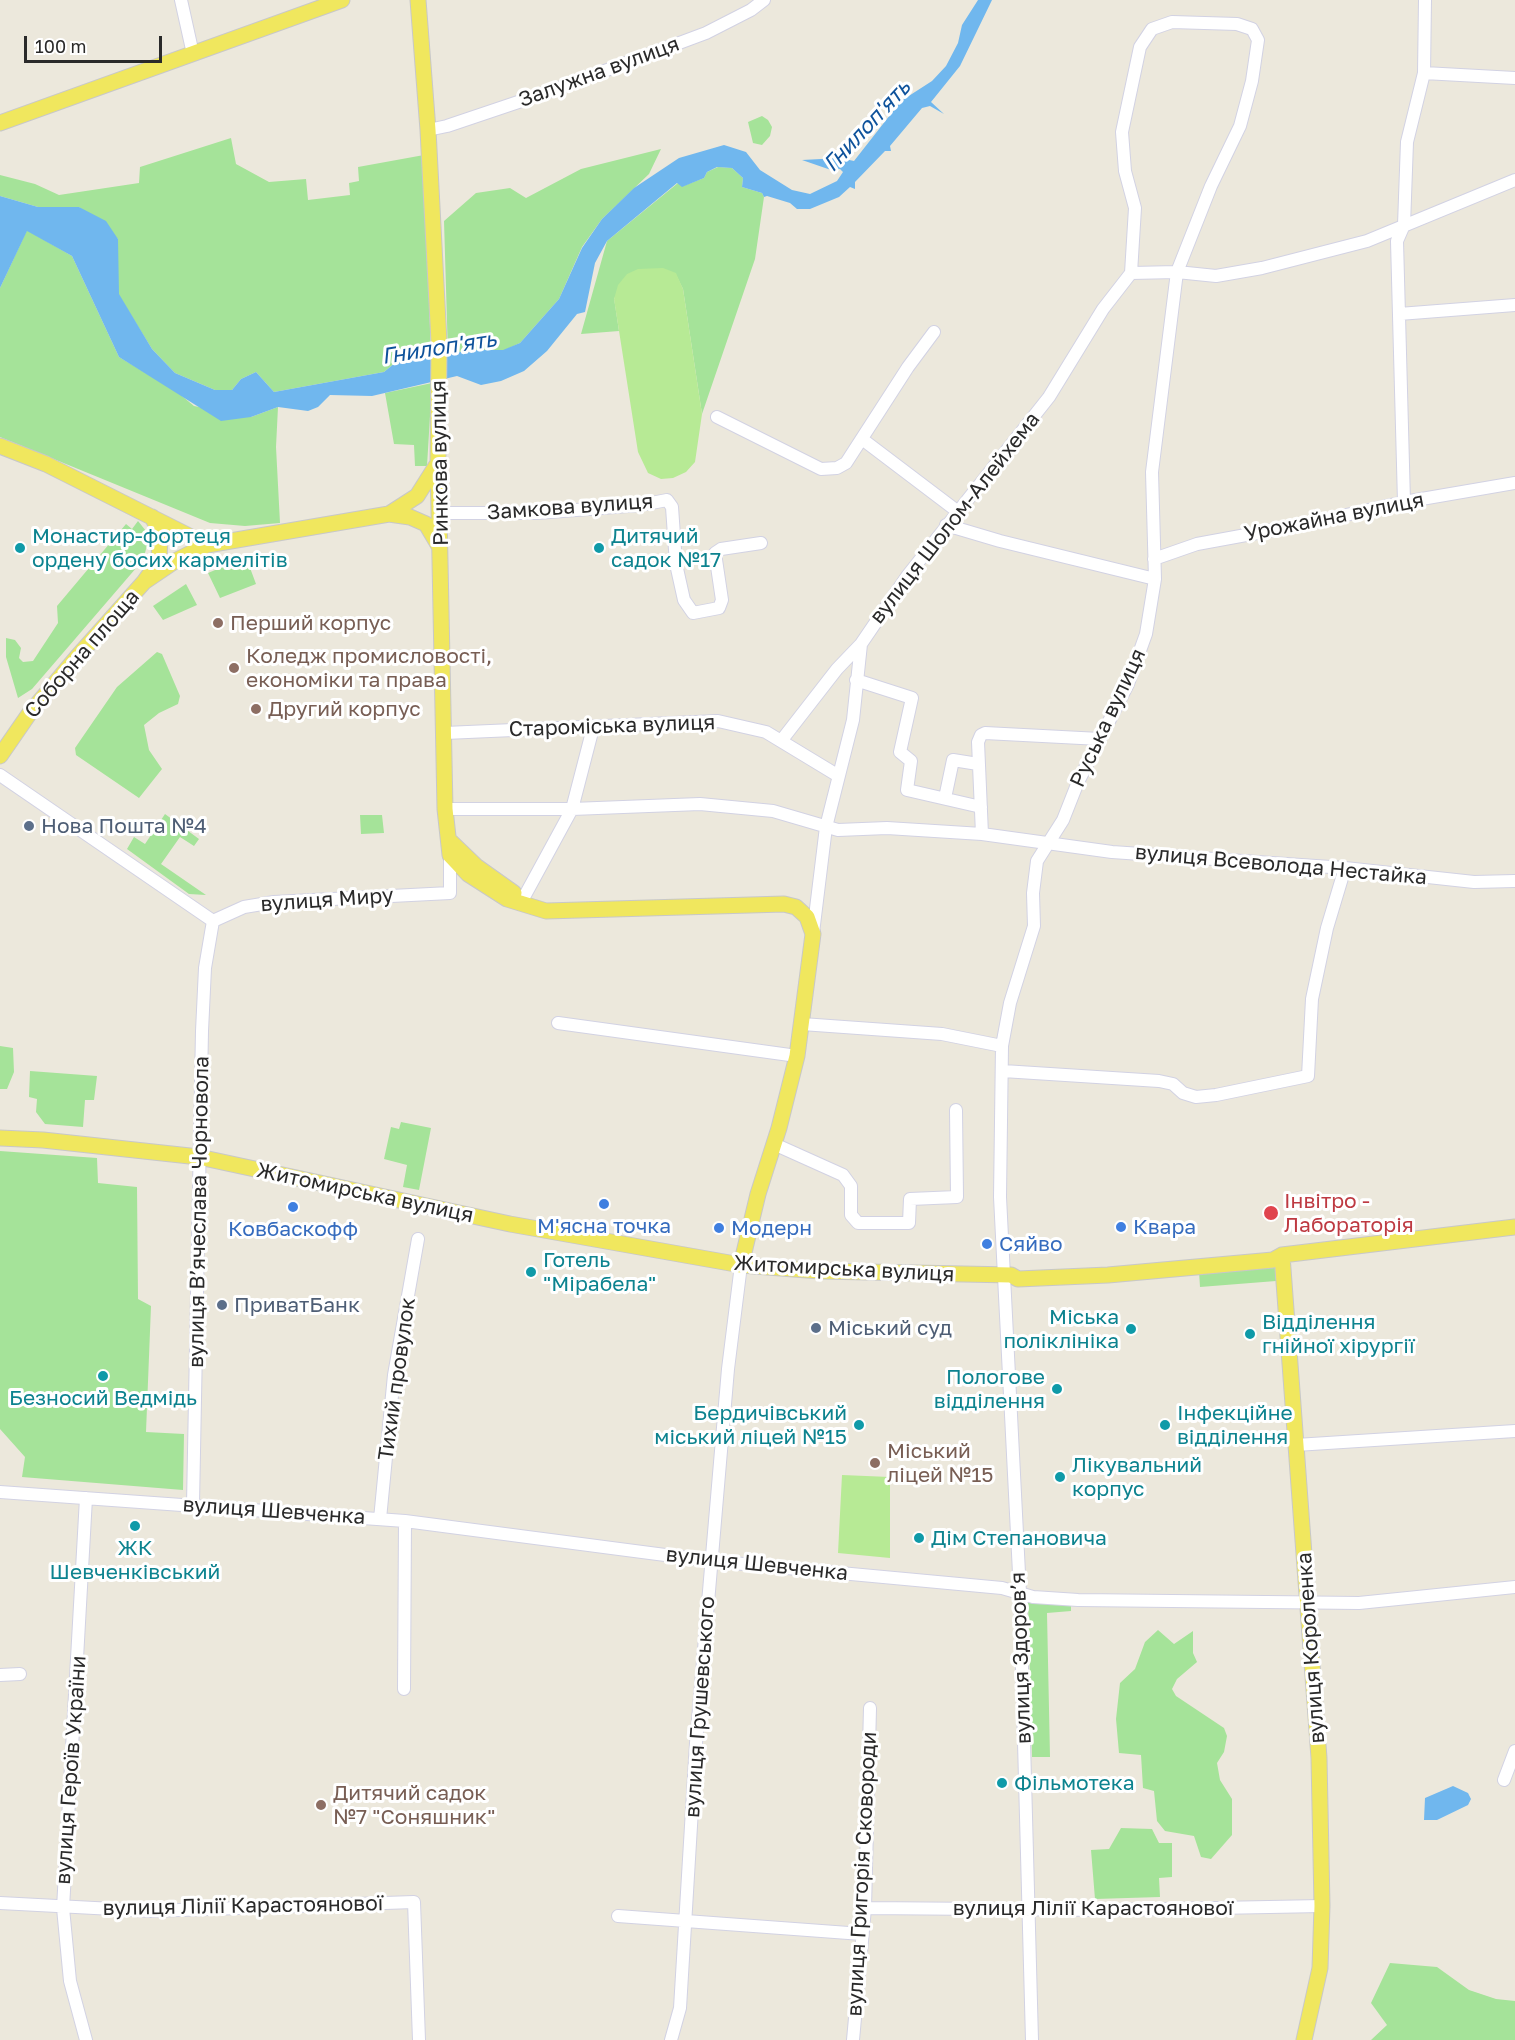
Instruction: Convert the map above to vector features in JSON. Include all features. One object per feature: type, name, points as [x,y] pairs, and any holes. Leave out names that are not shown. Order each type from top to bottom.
[{"type":"main road","points":[[0,123],[342,0]]},
{"type":"main road","name":"Ринкова вулиця","points":[[418,0],[429,130],[439,342],[438,462],[446,809],[450,855]]},
{"type":"main road","points":[[0,446],[46,464],[207,545],[389,514],[410,517],[426,524],[441,548]]},
{"type":"main road","points":[[389,514],[417,496],[428,482],[438,462]]},
{"type":"main road","name":"Соборна площа","points":[[0,756],[29,714],[76,657],[144,582],[159,561],[160,532],[152,517]]},
{"type":"main road","name":"Соборна площа","points":[[144,582],[175,561],[207,545]]},
{"type":"main road","points":[[447,837],[476,866],[538,908]]},
{"type":"main road","points":[[450,855],[468,874],[492,890],[520,904],[538,908],[565,912],[784,904],[796,907],[807,916],[813,934]]},
{"type":"main road","name":"вулиця Шолом-Алейхема","points":[[741,1265],[758,1194],[798,1056],[813,934]]},
{"type":"main road","name":"Житомирська вулиця","points":[[0,1138],[43,1140],[199,1157],[510,1224],[741,1265],[841,1272],[1007,1275],[1018,1279],[1108,1275],[1273,1260],[1282,1255],[1515,1227]]},
{"type":"main road","name":"вулиця Короленка","points":[[1282,1255],[1318,1758],[1322,1906],[1320,1968],[1304,2040]]},
{"type":"street","points":[[181,0],[193,54]]},
{"type":"street","name":"Залужна вулиця","points":[[429,130],[548,92],[706,33],[751,10],[764,0]]},
{"type":"street","points":[[1404,502],[1397,241],[1404,225],[1407,142],[1424,73],[1425,0]]},
{"type":"street","name":"Руська вулиця","points":[[1007,1275],[1000,1197],[1002,1046],[1010,1003],[1034,926],[1033,893],[1036,861],[1063,820],[1078,782],[1128,684],[1146,634],[1155,579],[1152,472],[1177,272],[1211,186],[1240,126],[1256,60],[1258,40],[1252,29],[1238,24],[1188,21],[1162,24],[1152,29],[1140,47],[1122,132],[1125,171],[1135,208],[1131,273]]},
{"type":"street","points":[[1424,73],[1515,78]]},
{"type":"street","points":[[1131,273],[1177,272],[1216,276],[1239,274],[1328,252],[1404,225],[1515,180]]},
{"type":"street","name":"вулиця Шолом-Алейхема","points":[[813,934],[826,827],[837,775],[853,720],[861,644],[872,625],[946,525],[1049,397],[1103,309],[1131,273]]},
{"type":"street","points":[[1400,314],[1515,305]]},
{"type":"street","points":[[717,417],[821,469],[829,470],[846,463],[908,367],[934,332]]},
{"type":"street","points":[[862,439],[957,511]]},
{"type":"street","name":"Урожайна вулиця","points":[[1154,559],[1197,544],[1306,524],[1404,502],[1515,483]]},
{"type":"street","name":"Замкова вулиця","points":[[440,513],[547,512],[641,505],[667,500],[672,507],[676,564],[684,600],[693,613],[713,611],[719,608],[722,600],[715,553],[721,549],[761,543]]},
{"type":"street","points":[[946,525],[1000,541],[1155,579]]},
{"type":"street","points":[[781,741],[837,669],[861,644]]},
{"type":"street","points":[[856,680],[912,698],[900,752],[911,761],[907,790],[981,807]]},
{"type":"street","name":"Староміська вулиця","points":[[445,733],[718,721],[766,732],[837,775]]},
{"type":"street","points":[[523,898],[572,809],[593,728]]},
{"type":"street","points":[[982,834],[978,742],[985,733],[1100,739]]},
{"type":"street","points":[[945,798],[953,760],[978,764]]},
{"type":"street","points":[[0,775],[213,921]]},
{"type":"street","name":"вулиця Всеволода Нестайка","points":[[446,809],[572,809],[700,804],[773,811],[807,819],[838,830],[887,828],[982,834],[1101,851],[1345,868],[1474,882],[1515,881]]},
{"type":"street","name":"вулиця Миру","points":[[213,921],[244,907],[274,902],[450,893],[450,855]]},
{"type":"street","points":[[1003,1071],[1158,1081],[1173,1084],[1184,1093],[1196,1097],[1308,1076],[1312,999],[1327,928],[1345,868]]},
{"type":"street","name":"вулиця Вʼячеслава Чорновола","points":[[193,1504],[205,968],[213,921]]},
{"type":"street","points":[[558,1023],[798,1056]]},
{"type":"street","points":[[802,1024],[942,1034],[1002,1046]]},
{"type":"street","points":[[774,1144],[843,1174],[851,1185],[851,1215],[858,1223],[909,1223],[910,1200],[957,1197],[956,1110]]},
{"type":"street","name":"Тихий провулок","points":[[380,1519],[394,1375],[418,1239]]},
{"type":"street","name":"вулиця Грушевського","points":[[671,2040],[680,2008],[687,1922],[696,1743],[728,1369],[741,1265]]},
{"type":"street","name":"вулиця Здоровʼя","points":[[1007,1275],[1020,1593],[1032,2040]]},
{"type":"street","points":[[1296,1445],[1515,1431]]},
{"type":"street","name":"вулиця Шевченка","points":[[0,1492],[193,1504],[405,1521],[711,1561],[1002,1588],[1033,1597],[1078,1600],[1308,1604],[1412,1599],[1515,1587]]},
{"type":"street","name":"вулиця Героїв України","points":[[86,1498],[63,1908],[70,1981],[86,2040]]},
{"type":"street","points":[[404,1689],[405,1521]]},
{"type":"street","points":[[0,1675],[20,1674]]},
{"type":"street","name":"вулиця Григорія Сковороди","points":[[853,2040],[865,1908],[870,1708]]},
{"type":"street","points":[[1504,1780],[1515,1751]]},
{"type":"street","name":"вулиця Лілії Карастоянової","points":[[0,1903],[151,1911],[414,1902],[419,2040]]},
{"type":"street","name":"вулиця Лілії Карастоянової","points":[[865,1908],[1110,1910],[1322,1906]]},
{"type":"street","points":[[618,1916],[862,1934]]},
{"type":"green space","points":[[762,116],[772,127],[770,136],[762,145],[753,143],[748,122]]},
{"type":"green space","points":[[231,138],[236,164],[269,182],[306,179],[308,200],[350,195],[349,183],[359,181],[358,167],[424,155],[431,357],[407,353],[384,372],[274,392],[256,372],[241,379],[232,390],[215,390],[175,373],[152,349],[118,294],[118,239],[79,207],[38,207],[0,196],[0,175],[35,184],[59,195],[139,183],[140,167]]},
{"type":"green space","points":[[661,149],[649,174],[602,219],[582,247],[559,299],[520,343],[503,351],[471,350],[448,355],[444,221],[476,193],[510,188],[526,198],[581,169]]},
{"type":"green space","points":[[718,167],[732,168],[743,178],[742,187],[762,193],[764,197],[755,259],[702,414],[683,289],[675,273],[614,298],[619,331],[581,334],[607,241],[678,183],[683,186],[704,178],[707,172]]},
{"type":"green space","points":[[27,230],[72,256],[119,357],[176,391],[194,406],[251,417],[278,407],[276,447],[280,523],[245,526],[210,523],[0,437],[0,288]]},
{"type":"green space","points":[[663,268],[676,273],[683,289],[702,414],[695,462],[686,472],[673,478],[661,479],[648,473],[638,452],[614,299],[618,285],[627,274],[638,269]]},
{"type":"green space","points":[[432,383],[427,466],[415,466],[414,445],[394,444],[385,393]]},
{"type":"green space","points":[[138,521],[146,531],[148,542],[143,560],[32,689],[18,698],[6,657],[6,638],[15,640],[21,648],[19,658],[23,662],[33,661],[58,623],[57,606],[126,524],[132,529]]},
{"type":"green space","points":[[246,557],[256,584],[220,598],[208,573]]},
{"type":"green space","points":[[186,584],[197,605],[163,620],[153,606]]},
{"type":"green space","points":[[157,652],[162,654],[180,696],[178,704],[159,713],[144,725],[149,750],[162,769],[139,798],[76,755],[75,748],[117,687]]},
{"type":"green space","points":[[165,814],[199,839],[194,846],[180,837],[161,864],[206,895],[189,894],[127,849],[134,837],[145,844]]},
{"type":"green space","points":[[360,815],[382,815],[384,833],[361,834]]},
{"type":"green space","points":[[0,1046],[13,1048],[14,1072],[7,1089],[0,1089]]},
{"type":"green space","points":[[30,1071],[97,1076],[94,1100],[85,1100],[83,1127],[45,1124],[36,1112],[37,1099],[29,1097]]},
{"type":"green space","points":[[401,1122],[431,1128],[419,1190],[403,1187],[407,1165],[384,1159],[391,1127],[399,1129]]},
{"type":"green space","points":[[0,1151],[97,1158],[98,1183],[137,1187],[138,1299],[151,1306],[146,1432],[184,1434],[183,1490],[22,1477],[25,1457],[0,1429]]},
{"type":"green space","points":[[1275,1264],[1276,1281],[1200,1287],[1199,1271]]},
{"type":"green space","points":[[842,1475],[890,1477],[890,1558],[838,1553]]},
{"type":"green space","points":[[1028,1601],[1071,1604],[1071,1611],[1047,1613],[1050,1757],[1032,1757]]},
{"type":"green space","points":[[1158,1630],[1174,1644],[1193,1631],[1193,1653],[1197,1662],[1177,1679],[1172,1689],[1176,1696],[1224,1728],[1227,1736],[1224,1752],[1217,1763],[1220,1780],[1232,1799],[1232,1835],[1211,1859],[1201,1857],[1194,1836],[1165,1831],[1157,1821],[1154,1791],[1143,1788],[1141,1755],[1119,1753],[1116,1719],[1120,1683],[1135,1669],[1145,1642]]},
{"type":"green space","points":[[1121,1828],[1152,1829],[1159,1843],[1172,1843],[1172,1877],[1159,1878],[1160,1897],[1095,1899],[1091,1850],[1109,1849]]},
{"type":"green space","points":[[1390,1963],[1437,1967],[1469,1990],[1496,1999],[1515,2001],[1515,2040],[1371,2040],[1387,2025],[1371,2003]]},
{"type":"water","points":[[978,0],[992,0],[960,66],[931,102],[944,114],[930,106],[922,108],[890,146],[891,151],[885,151],[855,182],[855,189],[850,187],[839,197],[810,209],[797,209],[790,203],[764,197],[762,193],[742,187],[743,178],[732,168],[717,167],[707,172],[704,178],[682,187],[677,183],[607,241],[595,263],[585,312],[577,314],[547,351],[524,371],[501,381],[481,385],[457,376],[372,396],[330,395],[318,407],[308,411],[278,407],[251,417],[221,421],[119,357],[72,256],[27,231],[0,288],[0,196],[38,207],[79,207],[106,221],[118,239],[119,294],[152,349],[175,373],[215,390],[232,390],[241,379],[256,372],[274,392],[384,372],[407,353],[431,357],[471,350],[503,350],[520,343],[559,299],[582,248],[602,219],[634,188],[679,158],[724,145],[746,152],[760,170],[792,190],[810,194],[837,181],[843,172],[840,169],[831,170],[802,160],[840,158],[854,161],[901,101],[932,81],[946,66],[958,43],[962,25]]},
{"type":"water","points":[[1453,1786],[1468,1793],[1471,1799],[1468,1805],[1437,1820],[1424,1820],[1425,1798]]},
{"type":"place","name":"Монастир-фортеця ордену босих кармелітів","points":[[20,548]]},
{"type":"place","name":"Дитячий садок №17","points":[[599,548]]},
{"type":"place","name":"Перший корпус","points":[[218,623]]},
{"type":"place","name":"Коледж промисловості, економіки та права","points":[[234,668]]},
{"type":"place","name":"Другий корпус","points":[[256,709]]},
{"type":"place","name":"Нова Пошта №4","points":[[29,826]]},
{"type":"place","name":"М'ясна точка","points":[[604,1204]]},
{"type":"place","name":"Ковбаскофф","points":[[293,1207]]},
{"type":"place","name":"Інвітро - Лабораторія","points":[[1271,1213]]},
{"type":"place","name":"Квара","points":[[1121,1227]]},
{"type":"place","name":"Модерн","points":[[719,1228]]},
{"type":"place","name":"Сяйво","points":[[987,1244]]},
{"type":"place","name":"Готель \"Мірабела\"","points":[[531,1272]]},
{"type":"place","name":"ПриватБанк","points":[[222,1305]]},
{"type":"place","name":"Міський суд","points":[[816,1328]]},
{"type":"place","name":"Міська поліклініка","points":[[1131,1329]]},
{"type":"place","name":"Відділення гнійної хірургії","points":[[1250,1334]]},
{"type":"place","name":"Безносий Ведмідь","points":[[103,1376]]},
{"type":"place","name":"Пологове відділення","points":[[1057,1389]]},
{"type":"place","name":"Бердичівський міський ліцей №15","points":[[859,1425]]},
{"type":"place","name":"Інфекційне відділення","points":[[1165,1425]]},
{"type":"place","name":"Міський ліцей №15","points":[[875,1463]]},
{"type":"place","name":"Лікувальний корпус","points":[[1060,1477]]},
{"type":"place","name":"ЖК Шевченківський","points":[[135,1526]]},
{"type":"place","name":"Дім Степановича","points":[[919,1538]]},
{"type":"place","name":"Фільмотека","points":[[1002,1783]]},
{"type":"place","name":"Дитячий садок №7 \"Соняшник\"","points":[[321,1805]]},
{"type":"water label","name":"Гнилоп'ять","points":[[867,126]]},
{"type":"water label","name":"Гнилоп'ять","points":[[439,348]]}]
